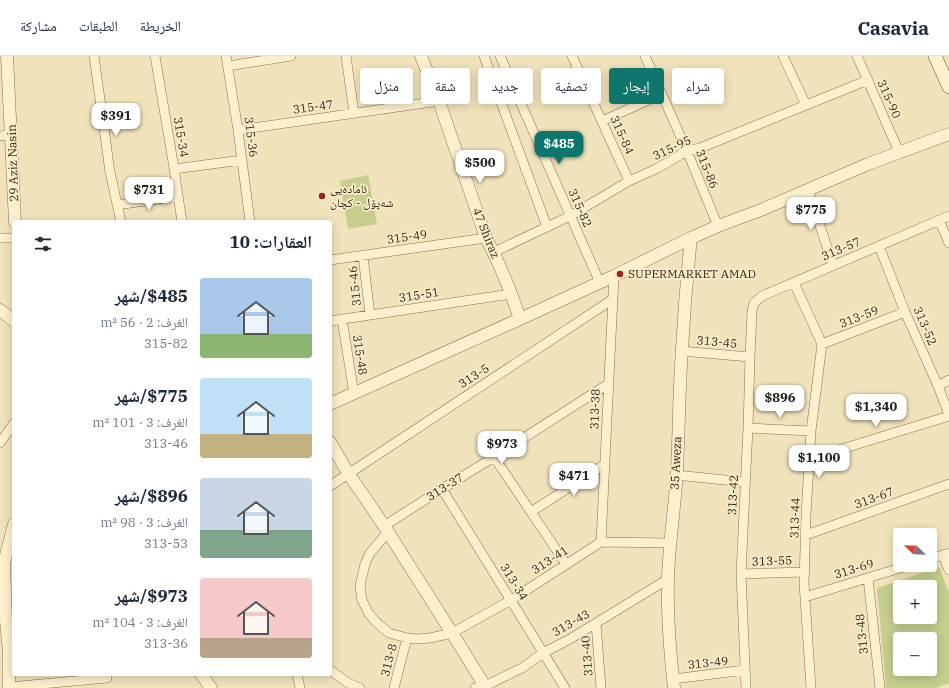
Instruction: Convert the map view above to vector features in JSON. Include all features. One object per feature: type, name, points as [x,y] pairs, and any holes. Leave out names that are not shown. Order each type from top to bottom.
[{"type":"main road","points":[[935,56],[949,87]]},
{"type":"street","points":[[94,56],[110,172],[121,220]]},
{"type":"street","name":"315-34","points":[[155,56],[182,220]]},
{"type":"street","name":"315-36","points":[[226,56],[238,130],[250,220]]},
{"type":"street","points":[[228,66],[291,56]]},
{"type":"street","points":[[346,56],[354,113]]},
{"type":"street","name":"47 Shiraz","points":[[421,56],[426,68]]},
{"type":"street","points":[[484,56],[547,227]]},
{"type":"street","name":"315-82","points":[[500,56],[600,282]]},
{"type":"street","name":"315-84","points":[[572,56],[629,181]]},
{"type":"street","name":"315-86","points":[[645,56],[650,68]]},
{"type":"street","points":[[783,56],[806,105]]},
{"type":"street","name":"315-90","points":[[857,56],[899,152]]},
{"type":"street","name":"29 Aziz Nasin","points":[[5,62],[6,135],[15,220]]},
{"type":"street","name":"315-95","points":[[494,252],[570,216],[629,181],[656,169],[687,151],[700,148],[868,80]]},
{"type":"street","name":"315-86","points":[[664,99],[718,226]]},
{"type":"street","name":"315-47","points":[[238,130],[421,104]]},
{"type":"street","name":"47 Shiraz","points":[[440,104],[486,238],[494,252],[520,319]]},
{"type":"street","points":[[602,121],[640,104]]},
{"type":"street","points":[[332,403],[614,276],[718,226],[761,210],[868,164],[949,134]]},
{"type":"street","points":[[174,169],[242,160]]},
{"type":"street","points":[[808,190],[833,265]]},
{"type":"street","points":[[117,205],[178,196]]},
{"type":"street","name":"313-57","points":[[754,303],[762,296],[949,216]]},
{"type":"street","points":[[939,220],[949,243]]},
{"type":"street","points":[[0,238],[12,238]]},
{"type":"street","name":"315-49","points":[[332,260],[486,238]]},
{"type":"street","name":"35 Aweza","points":[[673,683],[668,610],[668,579],[676,475],[687,272],[691,238]]},
{"type":"street","name":"313-52","points":[[879,246],[949,415]]},
{"type":"street","name":"315-46","points":[[363,256],[370,315]]},
{"type":"street","name":"313-38","points":[[601,542],[614,276]]},
{"type":"street","points":[[794,283],[822,344]]},
{"type":"street","name":"315-51","points":[[332,321],[511,294]]},
{"type":"street","name":"313-5","points":[[332,485],[613,299]]},
{"type":"street","name":"313-42","points":[[746,688],[741,574],[752,311],[754,303]]},
{"type":"street","points":[[0,310],[12,319]]},
{"type":"street","name":"313-59","points":[[822,344],[906,312]]},
{"type":"street","name":"315-48","points":[[342,319],[354,394]]},
{"type":"street","name":"313-44","points":[[811,688],[805,597],[806,535],[811,431],[822,344]]},
{"type":"street","name":"313-45","points":[[682,351],[750,357]]},
{"type":"street","points":[[938,386],[949,380]]},
{"type":"street","name":"313-37","points":[[407,638],[389,633],[377,623],[369,614],[362,600],[360,586],[365,564],[370,552],[386,529],[442,489],[608,384]]},
{"type":"street","points":[[809,460],[949,415]]},
{"type":"street","points":[[0,443],[12,426]]},
{"type":"street","points":[[748,428],[811,431]]},
{"type":"street","points":[[332,445],[348,473],[386,529],[452,633],[482,687]]},
{"type":"street","points":[[494,457],[566,564]]},
{"type":"street","points":[[531,512],[605,464]]},
{"type":"street","points":[[676,475],[745,482]]},
{"type":"street","name":"313-67","points":[[806,535],[949,484]]},
{"type":"street","name":"313-34","points":[[442,489],[565,688]]},
{"type":"street","points":[[12,533],[4,563],[10,621],[5,653],[9,688],[44,686],[107,676],[108,688]]},
{"type":"street","points":[[601,542],[670,543]]},
{"type":"street","name":"313-41","points":[[407,638],[430,638],[452,633],[510,600],[601,542]]},
{"type":"street","points":[[946,554],[949,570]]},
{"type":"street","name":"313-69","points":[[805,597],[893,570]]},
{"type":"street","name":"313-55","points":[[741,574],[805,572]]},
{"type":"street","name":"313-48","points":[[868,578],[880,688]]},
{"type":"street","name":"313-43","points":[[482,687],[522,668],[543,653],[668,579]]},
{"type":"street","name":"313-40","points":[[596,623],[601,688]]},
{"type":"street","name":"313-8","points":[[394,688],[407,638]]},
{"type":"street","name":"313-49","points":[[673,683],[745,670]]},
{"type":"street","points":[[332,671],[348,683],[360,688]]},
{"type":"street","points":[[202,676],[211,688]]},
{"type":"street","points":[[297,676],[300,688]]},
{"type":"green space","points":[[368,175],[377,224],[348,229],[340,181]]},
{"type":"green space","points":[[939,567],[949,592],[949,683],[936,688],[886,688],[877,588],[893,583],[893,624],[937,624],[937,580],[901,580],[924,572],[937,572],[937,568]]},
{"type":"place","name":"ئامادەیی شەپۆل - کچان","points":[[322,196]]},
{"type":"place","name":"SUPERMARKET AMAD","points":[[620,274]]}]
